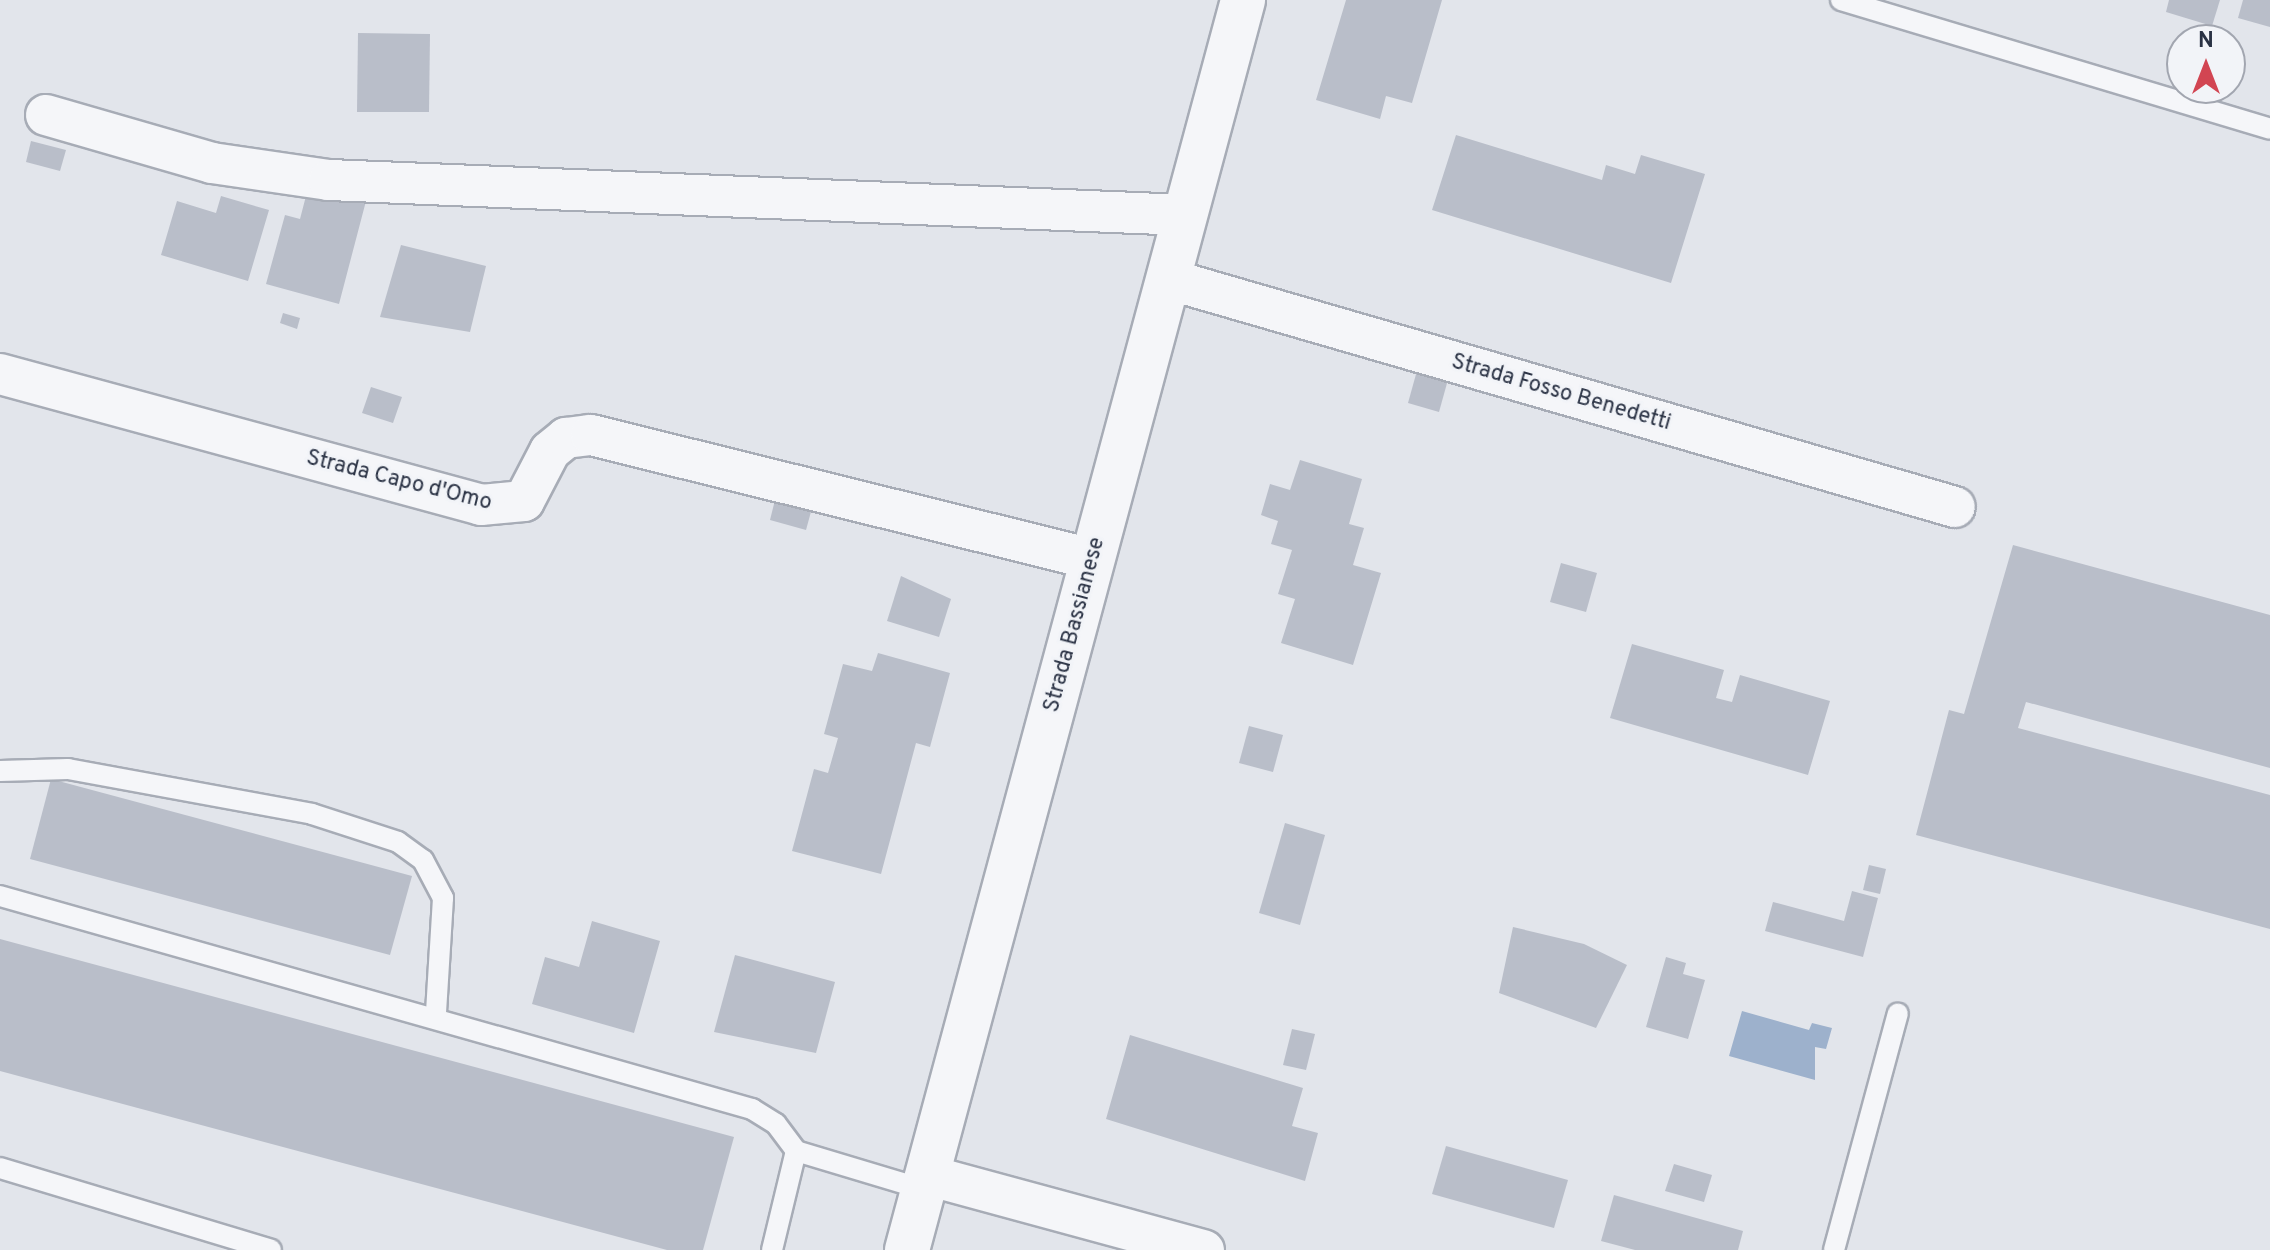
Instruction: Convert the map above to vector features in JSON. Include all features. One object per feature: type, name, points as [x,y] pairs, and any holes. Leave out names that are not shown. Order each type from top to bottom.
[{"type":"street","name":"Strada Bassianese","points":[[907,1250],[1243,0]]},
{"type":"street","points":[[46,115],[212,163],[329,180],[1185,215]]},
{"type":"street","name":"Strada Fosso Benedetti","points":[[1168,279],[1955,507]]},
{"type":"street","name":"Strada Capo d'Omo","points":[[0,374],[481,505],[524,501],[550,451],[566,438],[591,435],[1092,559]]},
{"type":"street","points":[[925,1182],[1204,1250]]},
{"type":"lane","points":[[1841,0],[2270,129]]},
{"type":"lane","points":[[0,771],[68,769],[323,816],[398,842],[423,860],[443,898],[436,1014]]},
{"type":"lane","points":[[0,896],[436,1014],[752,1109],[776,1124],[796,1151],[925,1182]]},
{"type":"lane","points":[[1834,1250],[1898,1013]]},
{"type":"lane","points":[[772,1250],[796,1151]]},
{"type":"lane","points":[[0,1168],[271,1250]]},
{"type":"water","points":[[1742,1011],[1809,1030],[1812,1023],[1832,1028],[1826,1049],[1815,1047],[1815,1080],[1729,1056]]},
{"type":"building","points":[[1346,0],[1442,0],[1412,103],[1386,96],[1380,119],[1316,100]]},
{"type":"building","points":[[2169,0],[2220,0],[2213,24],[2166,12]]},
{"type":"building","points":[[2243,0],[2270,0],[2270,27],[2238,18]]},
{"type":"building","points":[[358,33],[430,34],[429,112],[357,112]]},
{"type":"building","points":[[1456,135],[1602,180],[1606,165],[1635,174],[1641,155],[1705,174],[1671,283],[1432,210]]},
{"type":"building","points":[[31,141],[66,150],[60,171],[26,162]]},
{"type":"building","points":[[307,192],[366,201],[339,304],[266,284],[285,215],[300,219]]},
{"type":"building","points":[[221,196],[269,210],[248,281],[161,255],[177,201],[216,213]]},
{"type":"building","points":[[401,245],[486,266],[470,332],[380,317]]},
{"type":"building","points":[[283,313],[300,318],[297,329],[280,323]]},
{"type":"building","points":[[1418,367],[1449,376],[1439,412],[1408,403]]},
{"type":"building","points":[[371,387],[402,397],[393,423],[362,413]]},
{"type":"building","points":[[1300,460],[1362,479],[1349,524],[1364,528],[1353,565],[1381,573],[1353,665],[1281,643],[1295,599],[1278,594],[1292,550],[1271,544],[1278,521],[1261,515],[1270,484],[1290,490]]},
{"type":"building","points":[[778,488],[815,497],[806,530],[770,520]]},
{"type":"building","points":[[2013,545],[2270,615],[2270,768],[2026,702],[2018,728],[2270,795],[2270,929],[1916,835],[1949,710],[1964,714]]},
{"type":"building","points":[[1561,563],[1597,573],[1586,612],[1550,602]]},
{"type":"building","points":[[901,576],[951,599],[939,637],[887,621]]},
{"type":"building","points":[[1632,644],[1724,670],[1716,698],[1732,702],[1740,675],[1830,701],[1808,775],[1610,718]]},
{"type":"building","points":[[878,653],[950,673],[930,747],[916,743],[881,874],[792,851],[814,769],[828,773],[838,738],[824,734],[843,664],[872,671]]},
{"type":"building","points":[[1249,726],[1283,735],[1273,772],[1239,763]]},
{"type":"building","points":[[51,779],[412,876],[390,955],[30,859]]},
{"type":"building","points":[[1285,823],[1325,835],[1300,925],[1259,913]]},
{"type":"building","points":[[1869,865],[1886,869],[1880,894],[1863,890]]},
{"type":"building","points":[[1852,891],[1878,898],[1863,957],[1765,931],[1773,902],[1844,921]]},
{"type":"building","points":[[592,921],[660,941],[634,1033],[532,1004],[545,957],[579,967]]},
{"type":"building","points":[[1513,927],[1584,944],[1627,965],[1596,1028],[1499,993]]},
{"type":"building","points":[[0,939],[734,1137],[703,1250],[667,1250],[0,1071]]},
{"type":"building","points":[[735,955],[835,982],[816,1053],[714,1032]]},
{"type":"building","points":[[1666,957],[1686,963],[1683,974],[1705,980],[1688,1039],[1646,1027]]},
{"type":"building","points":[[1292,1029],[1315,1034],[1306,1070],[1283,1065]]},
{"type":"building","points":[[1130,1035],[1303,1088],[1292,1126],[1318,1133],[1305,1181],[1106,1119]]},
{"type":"building","points":[[1446,1146],[1568,1180],[1554,1228],[1432,1194]]},
{"type":"building","points":[[1674,1164],[1712,1175],[1704,1202],[1665,1191]]},
{"type":"building","points":[[1614,1195],[1743,1231],[1738,1250],[1635,1250],[1601,1241]]}]
